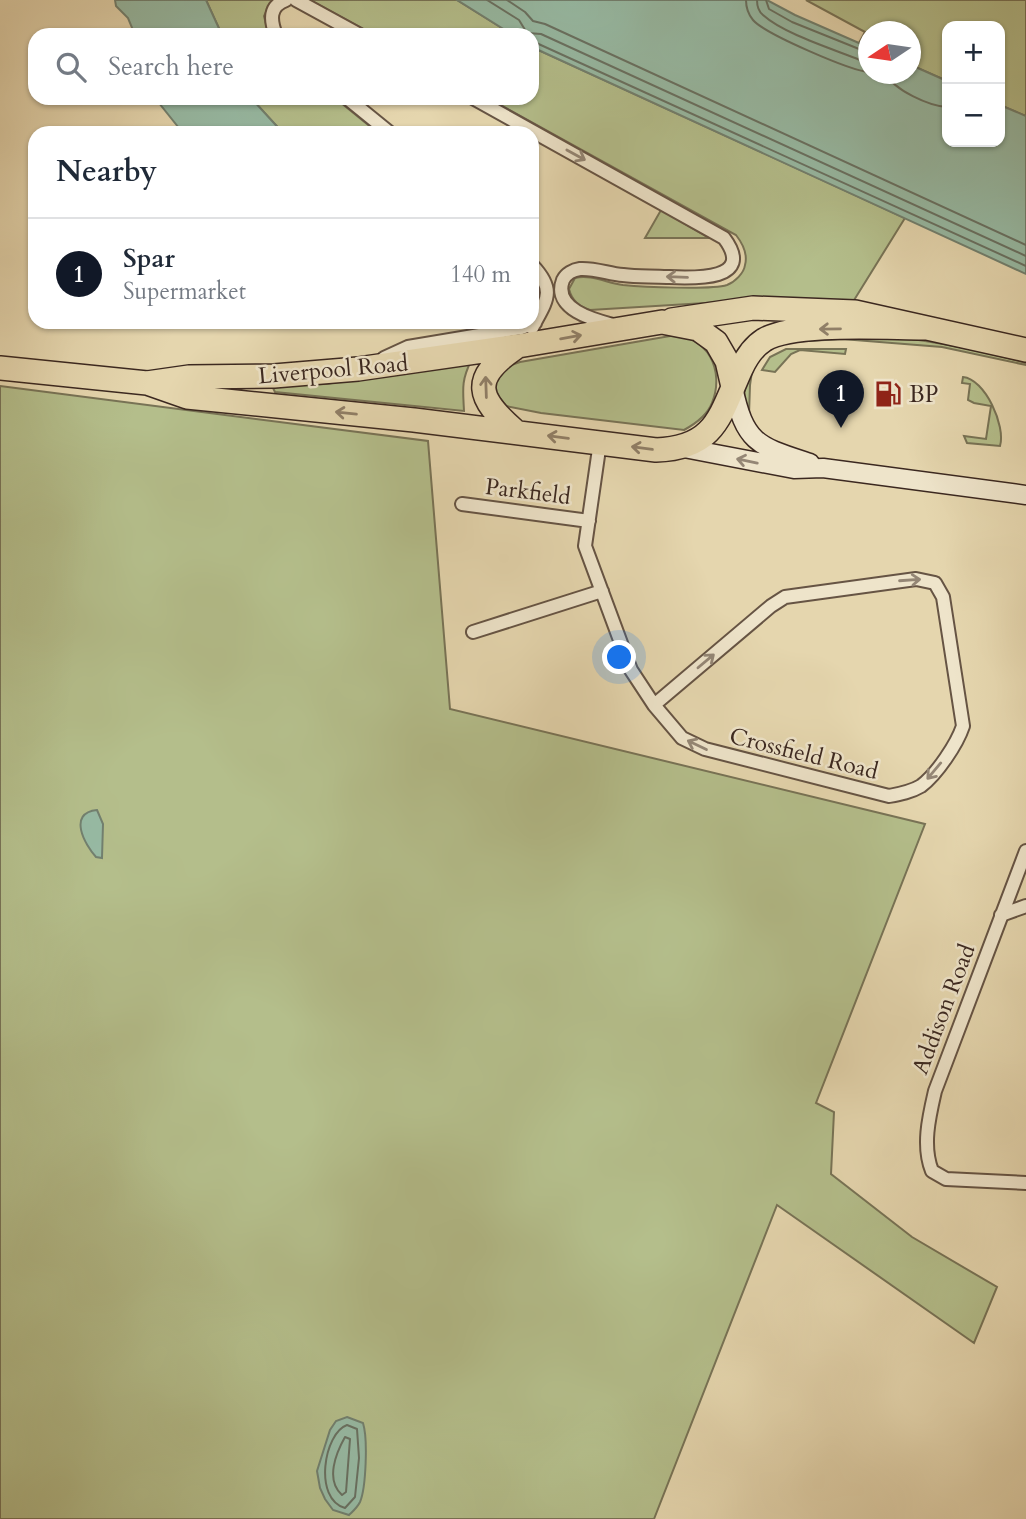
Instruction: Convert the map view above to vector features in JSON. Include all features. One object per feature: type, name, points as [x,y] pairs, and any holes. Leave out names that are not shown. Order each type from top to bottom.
[{"type":"highway","name":"Liverpool Road","points":[[147,383],[189,377],[274,376],[358,369],[728,311],[779,308],[855,313],[923,328]]},
{"type":"highway","points":[[662,322],[698,329],[716,342],[727,361],[733,387]]},
{"type":"highway","points":[[684,448],[704,436],[720,420],[751,352],[763,341],[780,333],[794,329],[923,328],[1026,350]]},
{"type":"highway","points":[[515,431],[494,413],[487,401],[484,385],[488,371],[518,346]]},
{"type":"highway","name":"Liverpool Road","points":[[0,368],[147,383],[187,397],[515,431],[656,450],[684,448]]},
{"type":"main road","points":[[733,387],[744,426],[761,445],[823,468]]},
{"type":"main road","points":[[684,448],[794,469],[823,468],[1026,495]]},
{"type":"street","points":[[273,28],[272,14],[276,5],[286,0]]},
{"type":"street","points":[[296,0],[347,28]]},
{"type":"street","points":[[356,105],[381,126]]},
{"type":"street","points":[[486,105],[523,126]]},
{"type":"street","points":[[539,135],[724,238],[733,255],[725,272],[704,278],[622,275],[594,269],[578,269],[564,278],[544,277]]},
{"type":"street","points":[[539,272],[544,277],[547,289],[547,301],[539,316]]},
{"type":"street","points":[[564,278],[562,289],[568,305],[592,319],[624,328]]},
{"type":"street","points":[[358,369],[408,347],[515,329]]},
{"type":"street","points":[[518,346],[531,329]]},
{"type":"street","name":"Crossfield Road","points":[[600,442],[585,546],[631,670],[654,705],[682,737],[705,750],[889,796],[906,793],[923,785],[958,740],[963,726],[943,597],[935,583],[916,579],[785,597],[654,705]]},
{"type":"street","name":"Parkfield","points":[[462,504],[589,521]]},
{"type":"street","points":[[473,632],[602,591]]},
{"type":"street","name":"Addison Road","points":[[1026,850],[935,1091],[927,1154],[930,1166],[938,1176],[946,1179],[1026,1183]]},
{"type":"street","points":[[1001,915],[1011,914],[1026,906]]},
{"type":"shaded area","points":[[206,0],[272,0],[264,16],[267,28],[219,28]]},
{"type":"shaded area","points":[[310,0],[457,0],[502,28],[361,28]]},
{"type":"shaded area","points":[[806,0],[1026,0],[1026,116],[1005,107],[1005,21],[942,21],[942,79],[921,69],[921,21],[858,21],[858,28]]},
{"type":"shaded area","points":[[539,50],[905,218],[851,305],[738,301],[590,310],[576,302],[570,293],[569,289],[575,278],[587,277],[645,287],[719,287],[730,284],[741,274],[746,261],[745,253],[736,235],[501,105],[539,105]]},
{"type":"shaded area","points":[[257,105],[344,105],[369,126],[277,126]]},
{"type":"shaded area","points":[[661,210],[709,238],[645,238]]},
{"type":"shaded area","points":[[670,336],[694,341],[703,348],[710,357],[716,379],[710,408],[684,430],[541,413],[506,406],[496,393],[496,378],[503,368],[520,362]]},
{"type":"shaded area","points":[[890,336],[976,350],[1026,365],[942,347],[842,339],[774,343],[753,364],[749,415],[743,409],[747,366],[773,338]]},
{"type":"shaded area","points":[[786,349],[846,349],[845,354],[800,350],[791,354],[775,372],[762,370],[770,357]]},
{"type":"shaded area","points":[[471,361],[464,380],[464,411],[275,392],[273,388],[281,385],[326,384]]},
{"type":"shaded area","points":[[963,377],[979,386],[992,405],[1000,427],[1000,446],[967,443],[964,436],[986,439],[991,406],[968,400],[970,384],[962,383]]},
{"type":"shaded area","points":[[0,386],[428,441],[450,709],[925,824],[816,1103],[834,1112],[831,1174],[912,1237],[997,1287],[974,1343],[777,1205],[654,1519],[0,1519]]},
{"type":"water","points":[[115,0],[206,0],[219,28],[132,28],[128,18],[116,6]]},
{"type":"water","points":[[457,0],[767,0],[858,43],[858,84],[921,84],[921,69],[942,79],[942,147],[1005,147],[1005,107],[1026,116],[1026,274],[539,50],[539,28],[502,28]]},
{"type":"water","points":[[161,105],[257,105],[277,126],[177,126]]},
{"type":"water","points":[[97,810],[103,824],[102,858],[96,857],[92,852],[81,830],[83,817],[88,812]]},
{"type":"water","points":[[347,1417],[363,1423],[366,1451],[362,1495],[359,1504],[349,1515],[333,1510],[325,1499],[317,1471],[330,1430],[336,1421]]},
{"type":"place","name":"BP","points":[[888,394]]},
{"type":"place","name":"Spar","points":[[841,428]]}]
